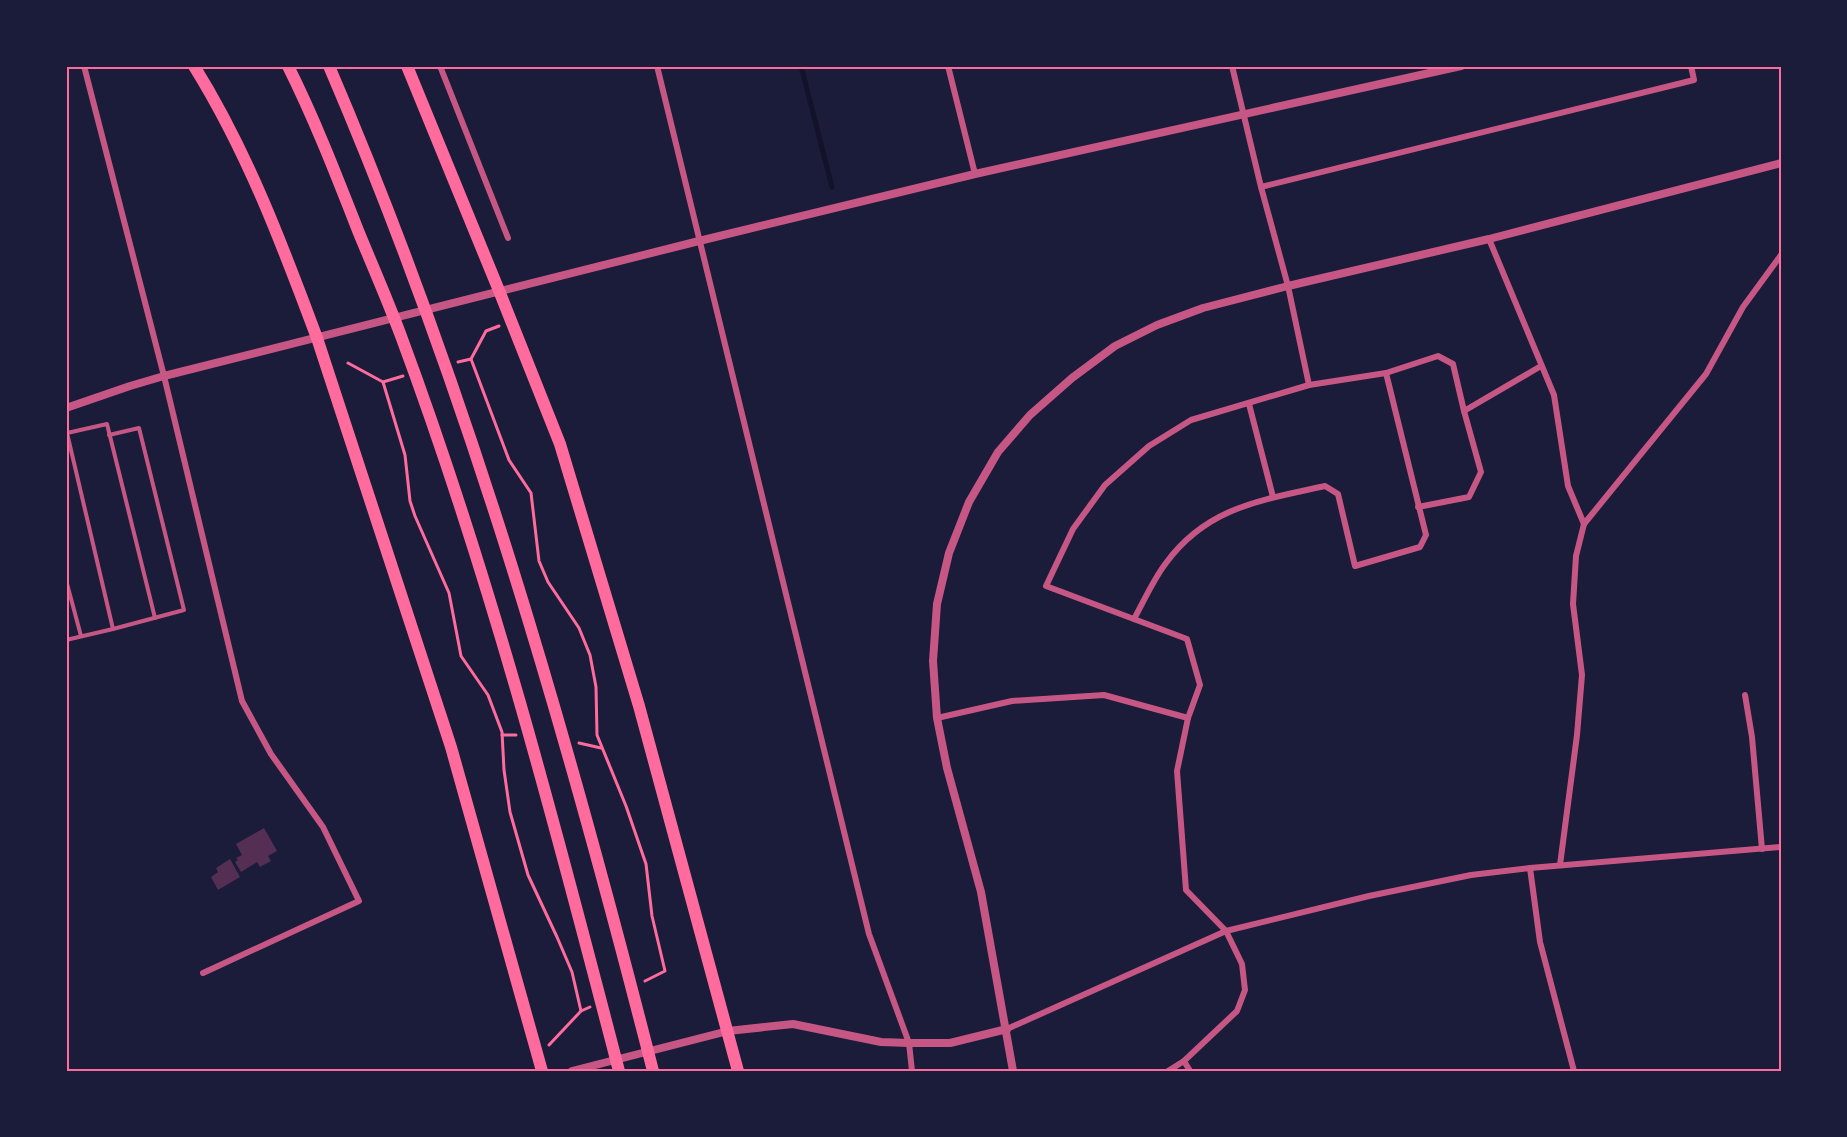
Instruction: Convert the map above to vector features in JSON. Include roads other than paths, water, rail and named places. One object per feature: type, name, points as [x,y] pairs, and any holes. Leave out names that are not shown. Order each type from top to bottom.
[{"type":"highway","points":[[194,66],[250,171],[279,235],[317,338],[451,747],[542,1071]]},
{"type":"highway","points":[[288,66],[401,335],[457,495],[512,675],[619,1071]]},
{"type":"highway","points":[[329,66],[380,191],[487,487],[544,667],[614,916],[653,1071]]},
{"type":"highway","points":[[407,66],[560,444],[636,694],[738,1071]]},
{"type":"street","points":[[84,66],[164,376],[242,701],[271,753],[323,827],[359,901],[203,973]]},
{"type":"street","points":[[440,66],[508,238]]},
{"type":"street","points":[[657,66],[869,934],[909,1043],[912,1071]]},
{"type":"street","points":[[948,66],[975,174]]},
{"type":"street","points":[[1232,66],[1288,286],[1309,386]]},
{"type":"street","points":[[66,408],[164,376],[699,241],[975,174],[1461,66]]},
{"type":"street","points":[[1261,187],[1694,80],[1691,66]]},
{"type":"street","points":[[1013,1071],[981,892],[947,768],[937,718],[933,661],[937,604],[949,553],[969,502],[998,452],[1030,416],[1072,378],[1115,346],[1157,325],[1203,308],[1489,240],[1781,163]]},
{"type":"street","points":[[1489,240],[1554,395],[1568,486],[1584,524]]},
{"type":"street","points":[[1560,865],[1582,675],[1573,604],[1576,556],[1584,524],[1706,374],[1743,307],[1781,255]]},
{"type":"street","points":[[1168,1071],[1184,1061],[1237,1011],[1245,990],[1242,964],[1226,931],[1186,890],[1177,771],[1188,718],[1200,685],[1187,639],[1046,586],[1073,529],[1105,485],[1149,446],[1191,420],[1309,386],[1386,373],[1438,356],[1453,364],[1481,472],[1468,497],[1418,507]]},
{"type":"street","points":[[1464,411],[1541,366]]},
{"type":"street","points":[[1134,620],[1165,563],[1191,534],[1223,513],[1273,497],[1325,486],[1338,494],[1355,566],[1420,547],[1426,535],[1386,373]]},
{"type":"street","points":[[1249,404],[1273,497]]},
{"type":"street","points":[[937,718],[1011,701],[1104,695],[1188,718]]},
{"type":"street","points":[[1745,696],[1752,737],[1762,849]]},
{"type":"street","points":[[572,1071],[728,1031],[793,1023],[881,1042],[950,1043],[1006,1029],[1226,931],[1381,894],[1471,875],[1530,868],[1781,847]]},
{"type":"street","points":[[1530,868],[1539,942],[1574,1071]]},
{"type":"street","points":[[1184,1061],[1190,1071]]},
{"type":"lane","points":[[113,629],[67,433],[107,424],[155,618]]},
{"type":"lane","points":[[66,640],[184,610],[139,428],[109,435]]},
{"type":"lane","points":[[66,580],[81,636]]},
{"type":"waterway","points":[[801,66],[832,187]]}]
